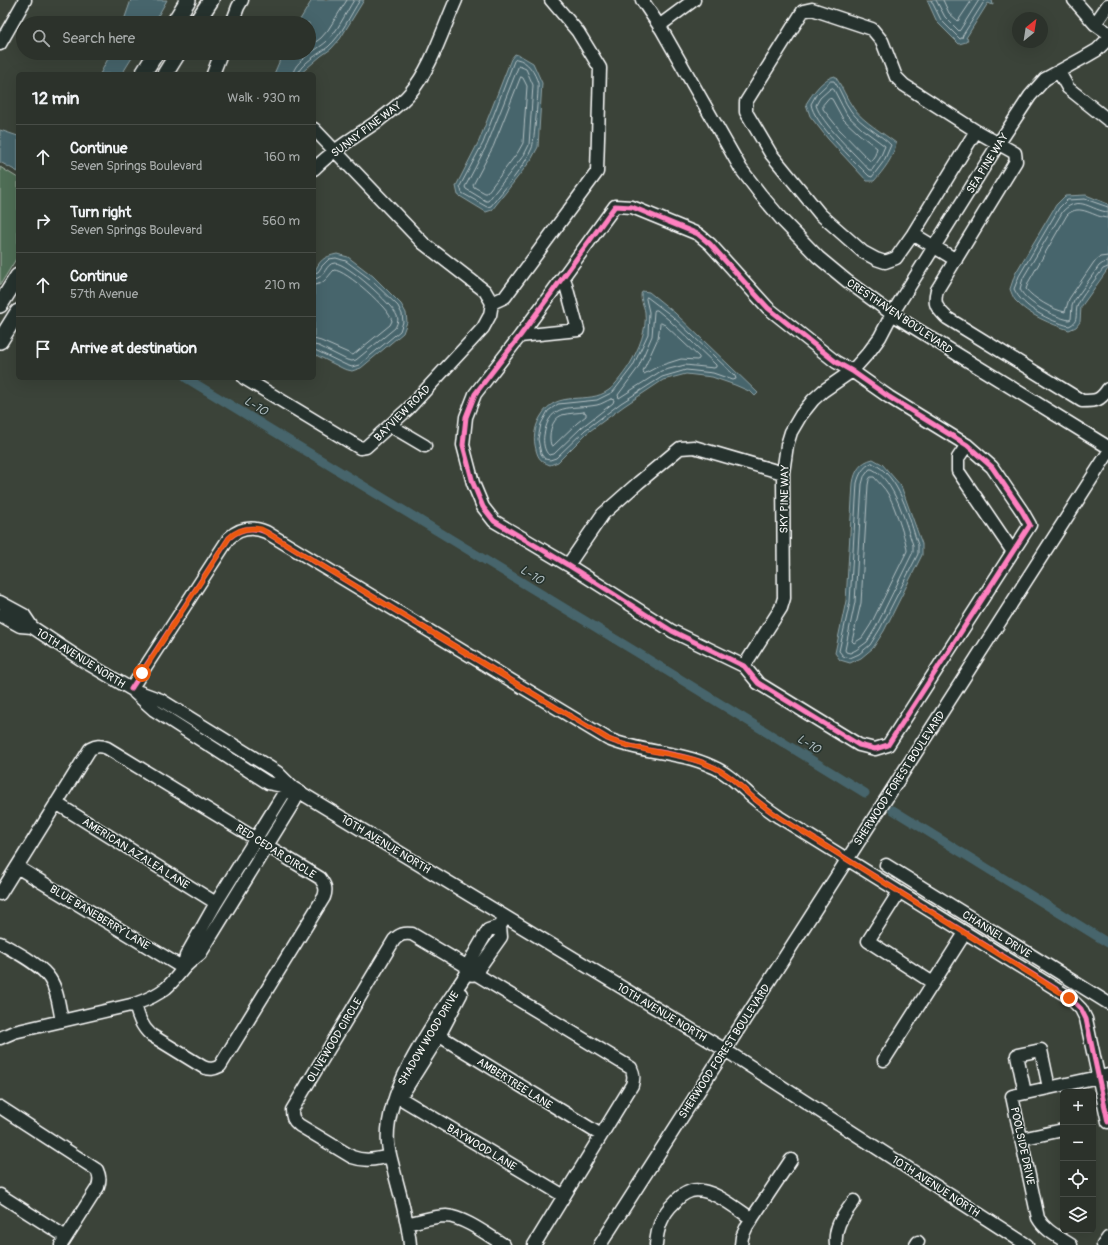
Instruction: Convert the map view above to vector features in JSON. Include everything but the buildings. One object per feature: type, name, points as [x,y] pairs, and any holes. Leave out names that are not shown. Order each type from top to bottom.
[{"type":"main road","points":[[178,16],[188,0]]},
{"type":"main road","points":[[201,16],[211,0]]},
{"type":"main road","points":[[144,72],[152,60]]},
{"type":"main road","points":[[165,72],[173,60]]},
{"type":"main road","points":[[0,305],[16,279]]},
{"type":"main road","points":[[1,338],[16,315]]},
{"type":"street","points":[[0,44],[25,0]]},
{"type":"street","points":[[235,16],[242,0]]},
{"type":"street","name":"SUNNY PINE WAY","points":[[316,167],[390,112],[411,93],[426,70],[456,0]]},
{"type":"street","points":[[316,131],[423,243],[485,291],[492,303],[505,297],[597,172],[600,68],[578,32],[551,0]]},
{"type":"street","name":"CRESTHAVEN BOULEVARD","points":[[642,0],[659,26],[741,169],[761,196],[818,257],[847,281],[892,314],[1108,447]]},
{"type":"street","points":[[659,26],[694,0]]},
{"type":"street","points":[[1074,0],[1096,24],[1108,33]]},
{"type":"street","points":[[1096,24],[1108,5]]},
{"type":"street","points":[[976,131],[913,234],[896,258],[885,262],[876,260],[863,252],[820,214],[771,154],[746,112],[746,102],[803,11],[812,9],[872,29],[882,41],[896,77],[904,85],[976,131],[1015,153],[1016,161],[937,290],[935,298],[937,307],[947,318],[1082,401],[1092,401],[1102,397],[1108,389]]},
{"type":"street","name":"SEA PINE WAY","points":[[892,314],[1030,96],[1045,79],[1085,57],[1096,50],[1108,39]]},
{"type":"street","points":[[214,72],[218,60]]},
{"type":"street","points":[[1059,72],[1068,88],[1108,120]]},
{"type":"street","points":[[615,206],[632,207],[698,234],[710,244],[768,308],[836,362],[967,445],[992,467],[1030,525],[888,745],[875,749],[859,745],[758,683],[744,666],[672,631],[568,565],[494,521],[480,501],[462,445],[466,418],[475,394],[520,336],[564,278],[615,206]]},
{"type":"street","points":[[913,234],[956,260]]},
{"type":"street","points":[[520,336],[578,330],[564,278]]},
{"type":"street","name":"BAYVIEW ROAD","points":[[247,380],[360,448],[366,447],[391,426],[408,409],[483,328],[490,315],[492,303]]},
{"type":"street","name":"SKY PINE WAY","points":[[744,666],[781,608],[784,598],[783,473],[787,445],[794,426],[823,391],[852,371],[869,352],[880,337],[892,314]]},
{"type":"street","points":[[391,426],[425,446]]},
{"type":"street","points":[[967,445],[958,458],[958,471],[1014,552]]},
{"type":"street","points":[[568,565],[603,514],[680,448],[694,448],[783,473]]},
{"type":"street","name":"SHERWOOD FOREST BOULEVARD","points":[[600,1245],[1108,453]]},
{"type":"street","points":[[131,689],[225,543],[238,531],[249,528],[261,529],[608,739],[625,746],[698,761],[724,772],[767,809],[1069,998],[1077,1005],[1086,1019],[1103,1076],[1108,1122]]},
{"type":"street","name":"10TH AVENUE NORTH","points":[[0,602],[24,615],[32,627],[82,660],[131,689],[154,710],[268,783],[293,788],[503,921],[725,1050],[1026,1245]]},
{"type":"street","name":"10TH AVENUE NORTH","points":[[0,615],[20,626],[32,627]]},
{"type":"street","name":"RED CEDAR CIRCLE","points":[[0,894],[90,749],[95,746],[107,748],[256,838],[320,878],[326,886],[326,892],[320,904],[220,1066],[215,1069],[203,1067],[151,1035],[146,1031],[139,1020],[135,1004]]},
{"type":"street","points":[[0,1038],[14,1032],[135,1004],[162,991],[176,979],[183,968],[200,954],[295,800],[293,788],[284,793],[256,838],[186,956],[183,968]]},
{"type":"street","name":"AMERICAN AZALEA LANE","points":[[56,803],[216,904]]},
{"type":"street","name":"CHANNEL DRIVE","points":[[886,865],[1108,1003]]},
{"type":"street","name":"BLUE BANEBERRY LANE","points":[[17,867],[183,968]]},
{"type":"street","points":[[899,892],[868,941],[933,983]]},
{"type":"street","name":"SHADOW WOOD DRIVE","points":[[410,1245],[407,1224],[390,1156],[388,1142],[388,1130],[396,1102],[434,1033],[472,970],[488,930],[503,921]]},
{"type":"street","name":"OLIVEWOOD CIRCLE","points":[[390,1156],[371,1161],[352,1158],[299,1125],[294,1121],[292,1110],[394,940],[398,935],[404,933],[412,934],[472,970],[631,1068],[634,1073],[632,1084],[534,1245]]},
{"type":"street","points":[[884,1060],[965,933]]},
{"type":"street","points":[[0,943],[39,967],[48,975],[54,986],[62,1021]]},
{"type":"street","name":"AMBERTREE LANE","points":[[434,1033],[601,1135]]},
{"type":"street","points":[[1025,1093],[1017,1055],[1041,1050],[1049,1088]]},
{"type":"street","name":"POOLSIDE DRIVE","points":[[1071,1245],[1049,1231],[1038,1218],[1012,1096],[1103,1076]]},
{"type":"street","name":"BAYWOOD LANE","points":[[396,1102],[564,1196]]},
{"type":"street","points":[[0,1107],[97,1170],[100,1176],[98,1187],[63,1241],[0,1195]]},
{"type":"street","points":[[1021,1139],[1060,1131]]},
{"type":"street","points":[[741,1245],[744,1232],[791,1160]]},
{"type":"street","points":[[656,1245],[661,1222],[667,1211],[680,1197],[692,1191],[698,1190],[717,1196],[752,1219]]},
{"type":"street","points":[[836,1245],[835,1235],[838,1224],[854,1201]]},
{"type":"street","points":[[407,1224],[440,1216],[453,1217],[465,1222],[504,1245]]},
{"type":"street","points":[[1103,1245],[1108,1238]]},
{"type":"green space","points":[[0,167],[16,177],[16,259],[0,285]]},
{"type":"water","points":[[131,0],[167,0],[158,16],[125,16]]},
{"type":"water","points":[[312,0],[364,0],[340,39],[331,49],[302,72],[275,72],[280,60],[316,60],[316,16],[302,16]]},
{"type":"water","points":[[927,0],[992,0],[993,5],[988,3],[966,38],[968,39],[966,42],[959,44],[937,22]]},
{"type":"water","points":[[515,54],[533,63],[542,83],[538,147],[531,160],[492,210],[486,212],[458,195],[456,186],[479,141],[511,59]]},
{"type":"water","points":[[107,60],[131,60],[123,72],[101,72]]},
{"type":"water","points":[[835,76],[851,105],[858,114],[896,143],[891,159],[874,181],[867,181],[828,139],[810,116],[806,104],[808,100],[822,83]]},
{"type":"water","points":[[0,130],[16,135],[16,171],[0,162]]},
{"type":"water","points":[[1086,195],[1108,204],[1108,269],[1081,307],[1080,322],[1076,327],[1069,330],[1033,315],[1015,300],[1010,289],[1015,274],[1056,205],[1065,196]]},
{"type":"water","points":[[337,254],[348,257],[373,276],[401,304],[406,313],[407,322],[403,333],[361,368],[352,371],[344,369],[316,355],[316,269],[322,260],[328,256]]},
{"type":"water","points":[[642,291],[649,292],[675,313],[758,393],[755,396],[751,392],[712,377],[686,374],[663,380],[587,433],[558,462],[550,465],[543,462],[539,458],[534,441],[536,426],[541,416],[555,402],[601,395],[609,390],[617,382],[633,358],[644,332],[645,325],[645,312],[641,299]]},
{"type":"water","points":[[873,459],[882,464],[901,486],[922,544],[922,555],[884,631],[873,648],[861,658],[850,663],[840,660],[835,653],[846,601],[853,483],[855,475],[861,465],[868,460]]},
{"type":"waterway","name":"L-10","points":[[189,380],[865,793]]},
{"type":"waterway","name":"L-10","points":[[893,810],[1108,943]]},
{"type":"cycle path","points":[[615,206],[632,207],[698,234],[710,244],[768,308],[836,362],[967,445],[992,467],[1030,525],[888,745],[875,749],[859,745],[758,683],[744,666],[672,631],[568,565],[494,521],[483,507],[473,483],[463,445],[466,417],[475,394],[520,336],[615,206]]},
{"type":"cycle path","points":[[131,689],[229,538],[237,532],[246,529],[256,529],[266,532],[608,739],[621,744],[686,757],[699,761],[722,772],[779,817],[1069,997],[1081,1009],[1086,1019],[1108,1122]]},
{"type":"route","points":[[142,673],[229,538],[233,534],[244,529],[261,529],[608,739],[625,746],[698,761],[724,772],[756,800],[779,817],[1069,998]]}]
